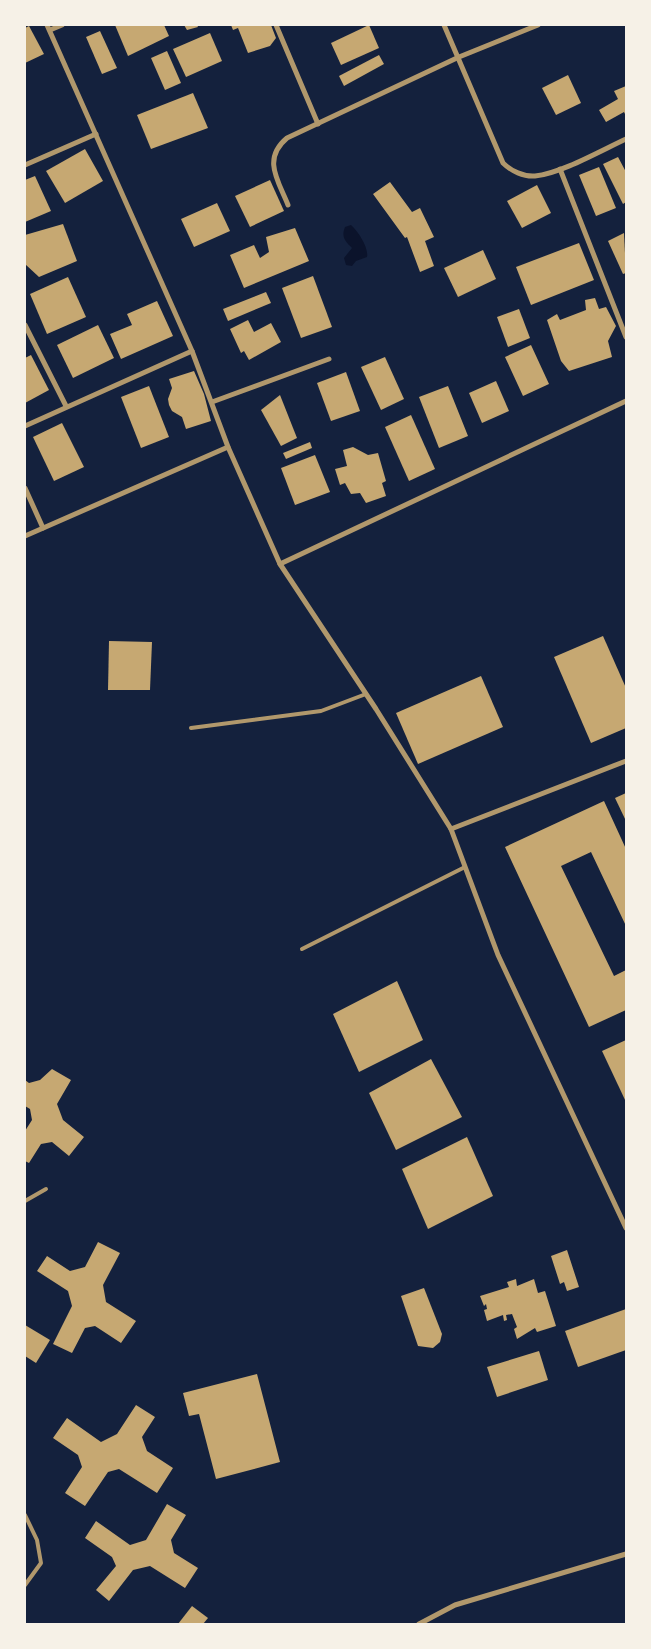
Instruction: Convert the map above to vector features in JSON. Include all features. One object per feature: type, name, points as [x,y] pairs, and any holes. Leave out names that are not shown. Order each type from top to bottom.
[{"type":"street","points":[[62,25],[49,27],[192,351],[228,447],[280,564],[366,694],[451,828],[498,955],[626,1228]]},
{"type":"street","points":[[276,25],[318,124]]},
{"type":"street","points":[[444,25],[503,163],[510,170],[535,176],[560,168],[626,139]]},
{"type":"street","points":[[288,204],[272,166],[276,148],[287,138],[459,57],[538,25]]},
{"type":"street","points":[[25,165],[96,134]]},
{"type":"street","points":[[560,168],[626,337]]},
{"type":"street","points":[[25,325],[66,406]]},
{"type":"street","points":[[25,426],[192,351]]},
{"type":"street","points":[[212,402],[329,359]]},
{"type":"street","points":[[280,564],[626,401]]},
{"type":"street","points":[[25,536],[228,447]]},
{"type":"street","points":[[25,488],[43,528]]},
{"type":"street","points":[[451,828],[626,761]]},
{"type":"street","points":[[419,1624],[455,1605],[626,1554]]},
{"type":"lane","points":[[191,728],[321,711],[366,694]]},
{"type":"lane","points":[[302,949],[466,867]]},
{"type":"lane","points":[[25,1201],[46,1189]]},
{"type":"lane","points":[[25,1514],[37,1540],[41,1562],[25,1585]]},
{"type":"water","points":[[351,225],[357,231],[367,253],[367,257],[356,261],[352,266],[346,265],[344,258],[352,248],[344,239],[343,234],[345,227]]},
{"type":"building","points":[[115,25],[164,25],[169,36],[128,56]]},
{"type":"building","points":[[184,25],[197,25],[198,27],[187,30]]},
{"type":"building","points":[[231,25],[271,25],[276,38],[270,46],[248,53],[238,28],[233,30]]},
{"type":"building","points":[[369,25],[379,48],[341,65],[331,43]]},
{"type":"building","points":[[29,26],[44,54],[25,63],[25,28]]},
{"type":"building","points":[[100,31],[117,68],[102,74],[86,37]]},
{"type":"building","points":[[210,33],[222,61],[186,77],[173,49]]},
{"type":"building","points":[[167,51],[181,83],[165,90],[151,58]]},
{"type":"building","points":[[379,55],[384,64],[344,86],[339,76]]},
{"type":"building","points":[[568,75],[581,103],[556,115],[542,88]]},
{"type":"building","points":[[626,86],[626,116],[624,112],[606,122],[599,110],[618,99],[614,91]]},
{"type":"building","points":[[193,93],[208,128],[151,149],[137,115]]},
{"type":"building","points":[[85,149],[103,181],[65,203],[46,171]]},
{"type":"building","points":[[618,157],[626,172],[626,202],[623,204],[603,164]]},
{"type":"building","points":[[599,167],[616,208],[596,216],[579,175]]},
{"type":"building","points":[[35,176],[51,211],[25,222],[25,180]]},
{"type":"building","points":[[270,180],[284,211],[250,227],[235,196]]},
{"type":"building","points":[[390,182],[412,212],[420,208],[434,237],[425,241],[434,266],[420,272],[407,237],[405,238],[373,194]]},
{"type":"building","points":[[537,185],[551,213],[522,228],[507,201]]},
{"type":"building","points":[[217,203],[230,231],[194,247],[181,219]]},
{"type":"building","points":[[63,224],[77,261],[39,277],[25,264],[25,235]]},
{"type":"building","points":[[295,228],[309,261],[244,288],[230,255],[254,245],[260,258],[269,252],[266,237]]},
{"type":"building","points":[[624,233],[626,273],[623,274],[608,241]]},
{"type":"building","points":[[579,243],[594,280],[531,305],[516,267]]},
{"type":"building","points":[[483,250],[496,279],[458,297],[444,268]]},
{"type":"building","points":[[313,276],[332,327],[301,338],[282,288]]},
{"type":"building","points":[[68,277],[86,317],[47,334],[30,294]]},
{"type":"building","points":[[266,292],[271,303],[228,321],[223,309]]},
{"type":"building","points":[[595,298],[599,309],[606,307],[616,326],[608,341],[612,357],[569,371],[561,361],[547,320],[557,314],[560,320],[586,310],[585,300]]},
{"type":"building","points":[[157,301],[173,336],[121,359],[110,334],[132,325],[127,314]]},
{"type":"building","points":[[519,309],[530,338],[508,347],[497,317]]},
{"type":"building","points":[[248,320],[254,332],[271,323],[281,342],[249,360],[244,351],[241,353],[230,329]]},
{"type":"building","points":[[98,325],[114,358],[73,378],[57,345]]},
{"type":"building","points":[[531,345],[549,384],[523,396],[505,357]]},
{"type":"building","points":[[31,355],[49,390],[25,403],[25,358]]},
{"type":"building","points":[[385,357],[404,399],[381,410],[361,367]]},
{"type":"building","points":[[194,371],[204,394],[211,421],[186,429],[182,417],[172,411],[169,405],[168,399],[172,388],[169,379]]},
{"type":"building","points":[[346,372],[360,411],[331,421],[317,383]]},
{"type":"building","points":[[496,381],[509,411],[482,423],[469,393]]},
{"type":"building","points":[[149,386],[169,437],[141,448],[121,397]]},
{"type":"building","points":[[448,386],[468,436],[439,448],[419,397]]},
{"type":"building","points":[[280,395],[297,438],[281,446],[261,410]]},
{"type":"building","points":[[411,415],[435,469],[409,481],[385,427]]},
{"type":"building","points":[[62,423],[84,467],[54,481],[33,437]]},
{"type":"building","points":[[310,442],[312,448],[286,459],[283,453]]},
{"type":"building","points":[[353,447],[368,455],[378,453],[386,481],[382,483],[386,496],[366,503],[360,493],[351,494],[345,483],[340,485],[335,469],[347,466],[343,450]]},
{"type":"building","points":[[315,455],[330,492],[295,505],[281,468]]},
{"type":"building","points":[[603,636],[626,688],[626,728],[591,743],[554,657]]},
{"type":"building","points":[[109,641],[152,642],[150,690],[108,690]]},
{"type":"building","points":[[481,676],[503,727],[418,764],[396,713]]},
{"type":"building","points":[[626,793],[626,821],[615,798]]},
{"type":"building","points":[[604,801],[626,849],[626,926],[591,852],[561,866],[614,976],[626,970],[626,1010],[589,1027],[505,847]]},
{"type":"building","points":[[397,981],[423,1040],[359,1072],[333,1014]]},
{"type":"building","points":[[626,1040],[626,1102],[602,1051]]},
{"type":"building","points":[[431,1059],[462,1117],[396,1150],[369,1093]]},
{"type":"building","points":[[52,1069],[71,1080],[57,1104],[63,1120],[84,1137],[69,1156],[52,1142],[41,1144],[29,1163],[25,1161],[25,1131],[32,1120],[30,1109],[25,1106],[25,1080],[29,1083],[40,1080]]},
{"type":"building","points":[[467,1137],[493,1196],[428,1229],[402,1169]]},
{"type":"building","points":[[98,1242],[120,1253],[103,1285],[106,1302],[136,1321],[121,1343],[95,1326],[85,1328],[72,1353],[53,1344],[72,1306],[68,1291],[37,1271],[47,1256],[70,1271],[85,1267]]},
{"type":"building","points":[[567,1250],[579,1287],[567,1291],[564,1282],[560,1284],[551,1256]]},
{"type":"building","points":[[516,1279],[517,1286],[534,1279],[538,1293],[545,1291],[556,1326],[537,1332],[535,1328],[517,1339],[514,1329],[517,1327],[512,1314],[506,1315],[507,1320],[504,1321],[503,1315],[487,1321],[484,1310],[487,1309],[486,1304],[484,1306],[480,1296],[509,1287],[507,1282]]},
{"type":"building","points":[[424,1288],[442,1334],[440,1342],[433,1348],[418,1346],[401,1296]]},
{"type":"building","points":[[626,1309],[626,1350],[578,1367],[565,1331]]},
{"type":"building","points":[[25,1325],[50,1340],[36,1363],[25,1356]]},
{"type":"building","points":[[539,1351],[548,1380],[497,1397],[487,1367]]},
{"type":"building","points":[[257,1374],[280,1462],[216,1479],[199,1414],[189,1416],[183,1393]]},
{"type":"building","points":[[136,1405],[155,1417],[142,1437],[147,1451],[173,1468],[157,1493],[119,1469],[108,1472],[85,1506],[65,1493],[82,1467],[78,1455],[53,1438],[67,1418],[101,1442],[117,1434]]},
{"type":"building","points":[[167,1504],[186,1515],[171,1540],[174,1553],[198,1568],[185,1588],[150,1566],[133,1570],[109,1601],[96,1590],[116,1566],[112,1557],[85,1538],[96,1521],[130,1545],[146,1540]]},
{"type":"building","points":[[192,1606],[208,1618],[203,1624],[178,1624]]}]
